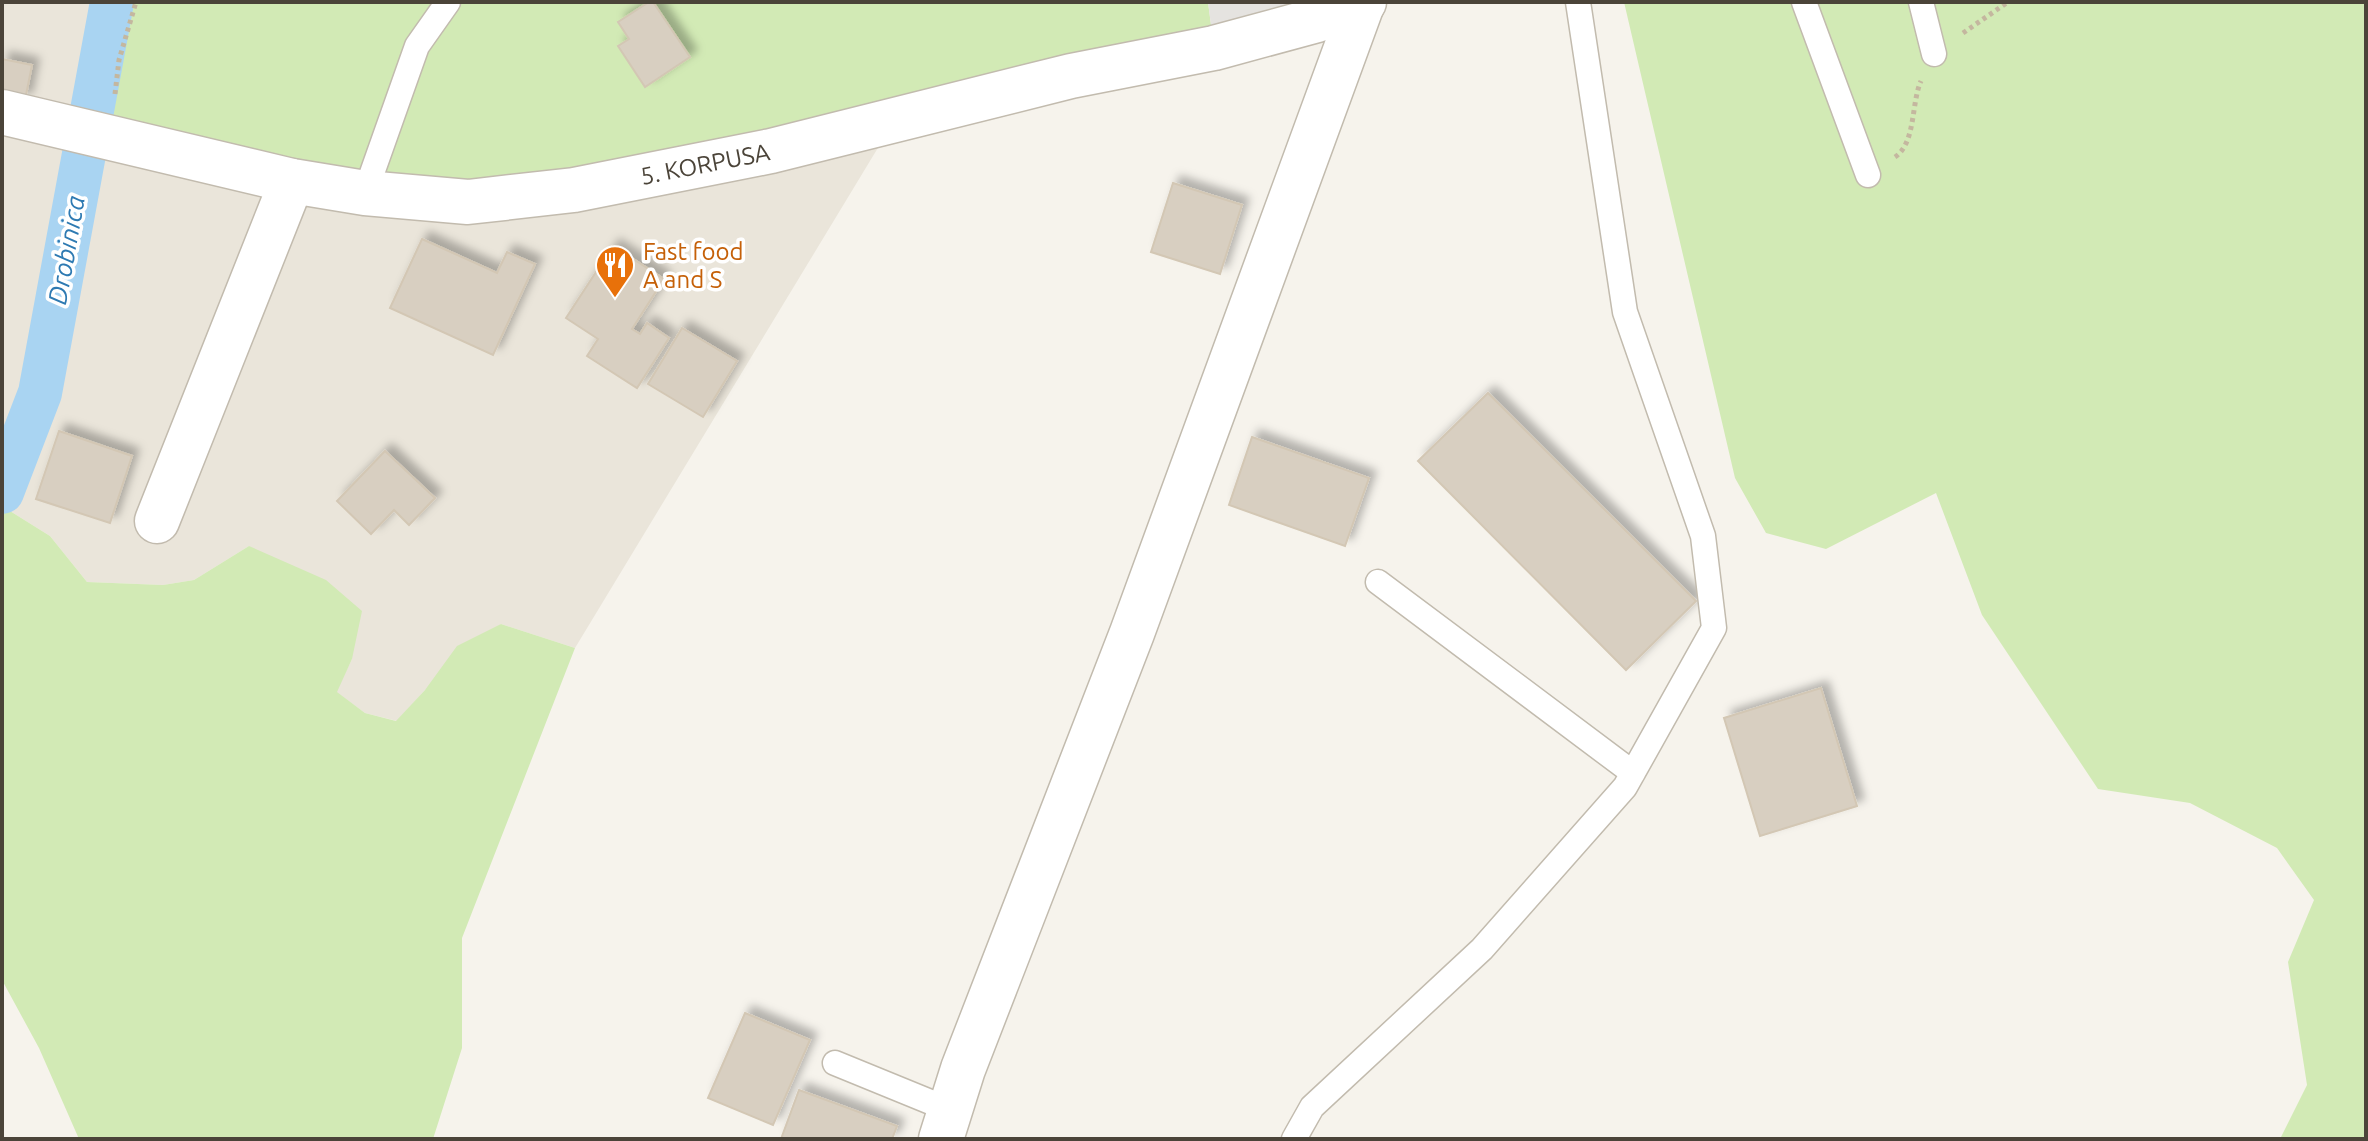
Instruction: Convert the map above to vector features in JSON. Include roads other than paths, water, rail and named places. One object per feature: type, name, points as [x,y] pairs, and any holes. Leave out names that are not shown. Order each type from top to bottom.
[{"type":"street","name":"5. KORPUSA","points":[[19,117],[292,181],[365,193],[468,202],[574,190],[878,127],[1071,76],[1214,48],[1317,20],[1363,2]]},
{"type":"street","points":[[945,1124],[1132,633],[1363,2]]},
{"type":"street","points":[[157,521],[292,181]]},
{"type":"lane","points":[[365,193],[417,46],[448,2]]},
{"type":"lane","points":[[1294,1139],[1312,1107],[1482,949],[1625,787],[1714,628],[1703,536],[1625,312],[1578,2]]},
{"type":"lane","points":[[1804,2],[1868,175]]},
{"type":"lane","points":[[1921,2],[1934,54]]},
{"type":"lane","points":[[1378,582],[1633,773]]},
{"type":"lane","points":[[835,1063],[945,1124]]},
{"type":"waterway","name":"Drobinica","points":[[2,492],[40,393],[112,2]]},
{"type":"place","name":"Fast food A and S","points":[[615,299]]}]
